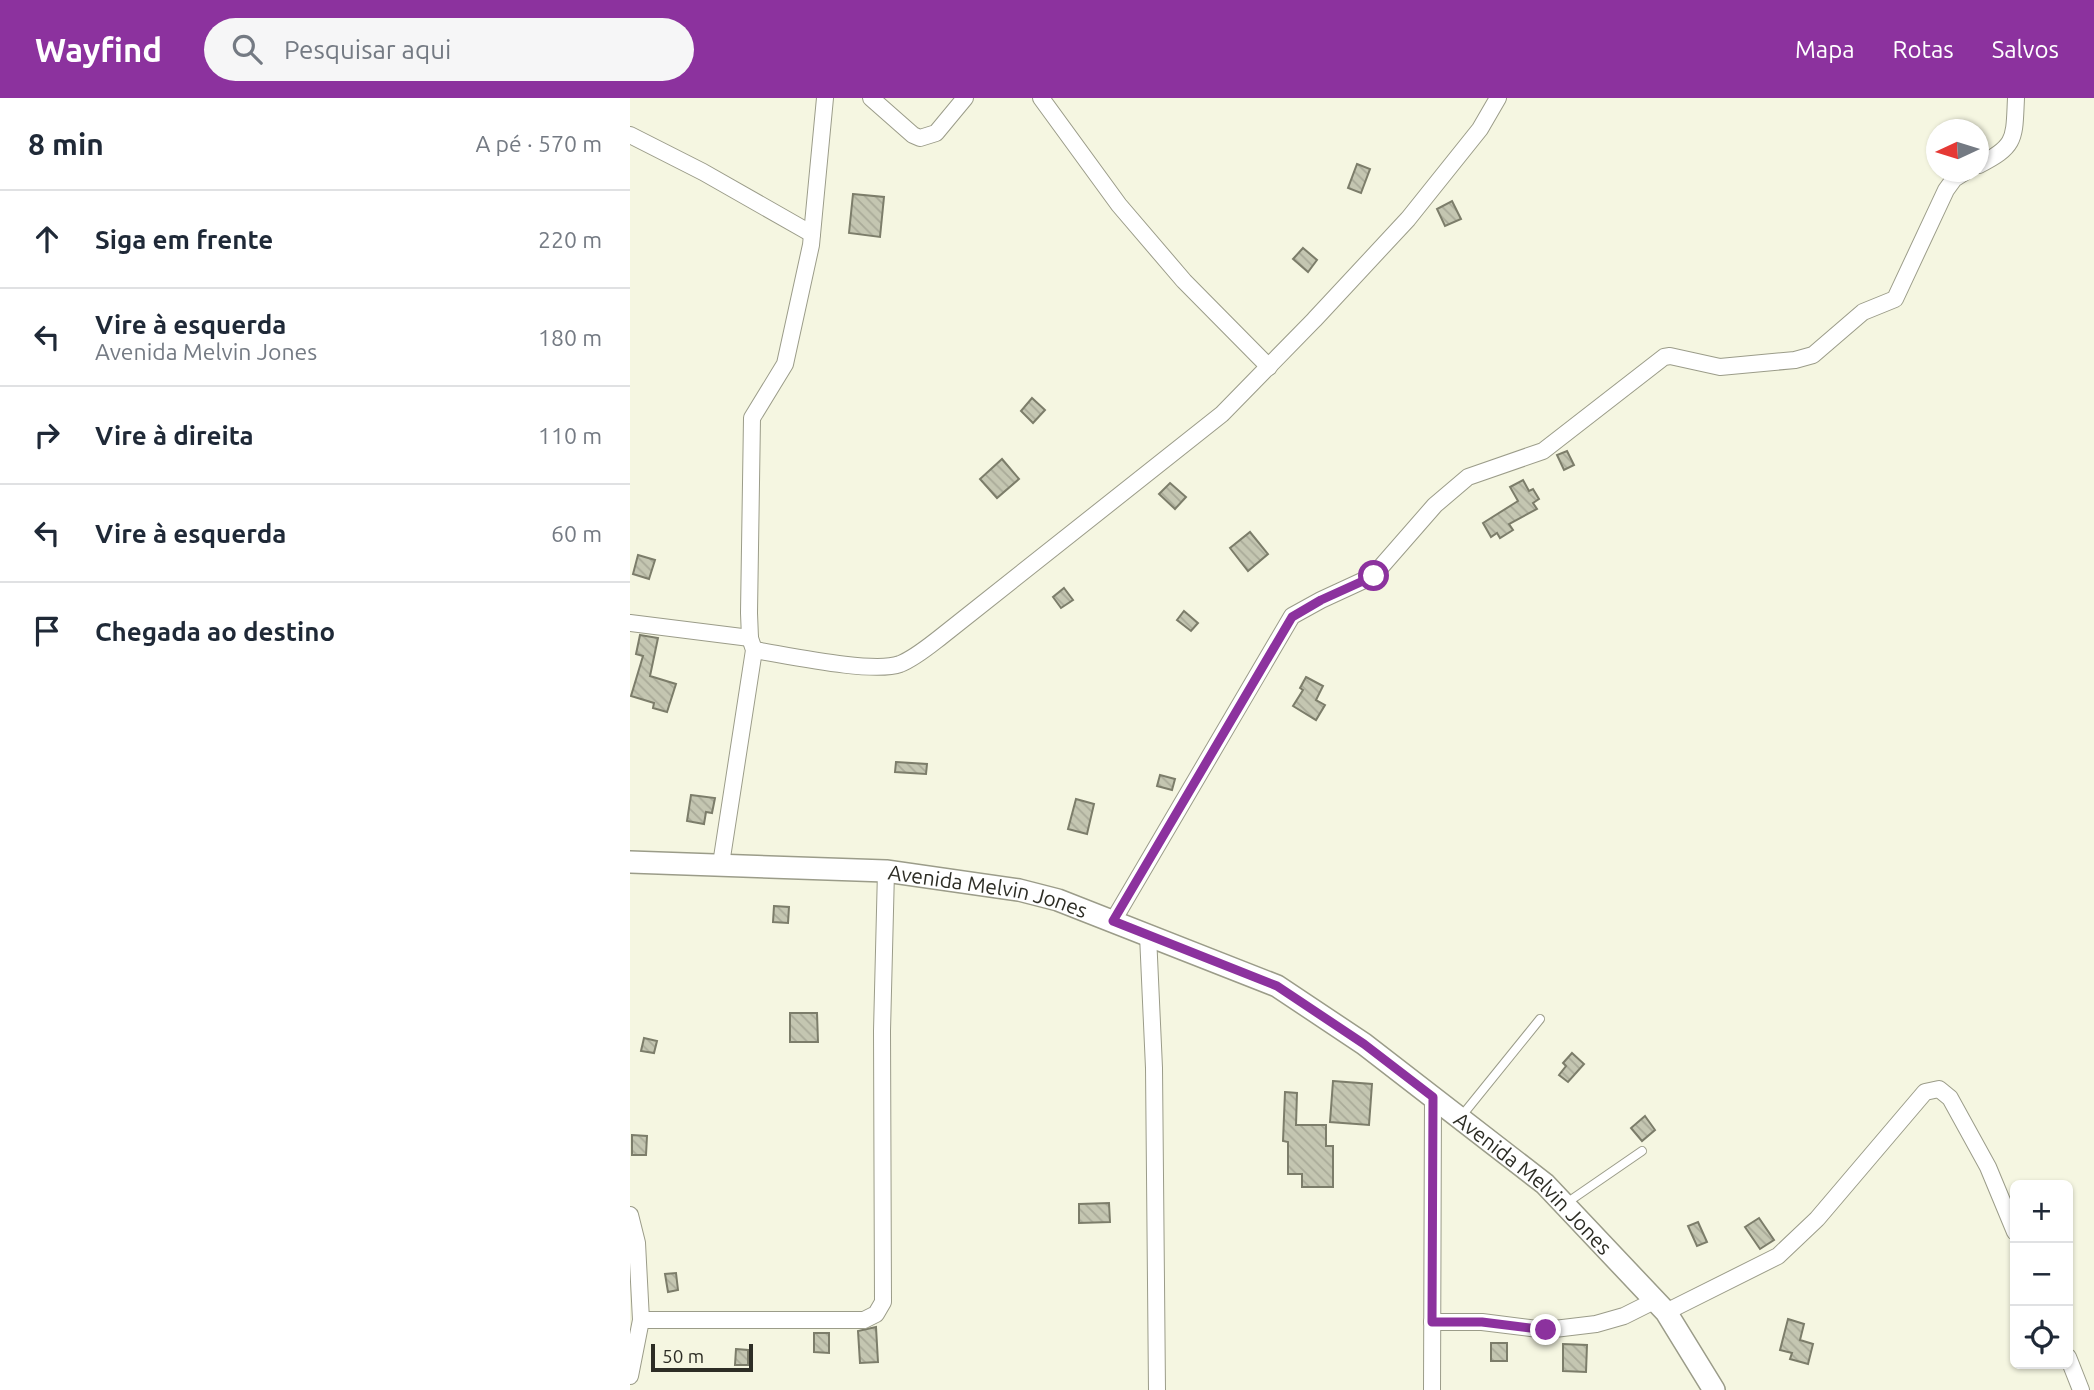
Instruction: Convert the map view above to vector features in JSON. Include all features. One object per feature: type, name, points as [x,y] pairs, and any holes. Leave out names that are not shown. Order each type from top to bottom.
[{"type":"street","points":[[721,864],[752,644],[752,418],[785,364],[812,234],[825,98]]},
{"type":"street","points":[[871,98],[913,135],[920,138],[936,132],[965,98]]},
{"type":"street","points":[[1041,98],[1127,214],[1184,281],[1269,366]]},
{"type":"street","points":[[630,623],[875,667],[908,660],[1222,414],[1408,219],[1480,129],[1498,98]]},
{"type":"street","points":[[1989,160],[2002,153],[2011,141],[2015,131],[2017,98]]},
{"type":"street","points":[[630,135],[703,172],[812,234]]},
{"type":"street","points":[[1113,921],[1292,617],[1321,600],[1374,576],[1435,505],[1468,477],[1543,451],[1664,357],[1720,367],[1795,360],[1812,355],[1863,312],[1895,299],[1952,182]]},
{"type":"street","name":"Avenida Melvin Jones","points":[[630,862],[886,872],[1018,890],[1058,900],[1277,986],[1364,1044],[1545,1184],[1661,1306],[1714,1390]]},
{"type":"street","points":[[640,1320],[864,1320],[876,1314],[883,1302],[882,1031],[886,872]]},
{"type":"street","points":[[1148,935],[1154,1068],[1157,1390]]},
{"type":"street","points":[[1432,1322],[1482,1322],[1546,1330],[1596,1324],[1661,1306],[1778,1256],[1817,1219],[1925,1092],[1932,1089],[1939,1089],[1950,1098],[1988,1167],[2010,1220]]},
{"type":"street","points":[[1432,1390],[1433,1097]]},
{"type":"street","points":[[630,1215],[637,1243],[640,1320],[630,1376]]},
{"type":"street","points":[[2073,1369],[2081,1390]]},
{"type":"lane","points":[[1460,1118],[1540,1019]]},
{"type":"lane","points":[[1565,1205],[1642,1151]]},
{"type":"building","points":[[1357,164],[1370,169],[1361,193],[1348,188]]},
{"type":"building","points":[[853,194],[884,197],[880,237],[849,233]]},
{"type":"building","points":[[1452,201],[1461,219],[1445,226],[1437,209]]},
{"type":"building","points":[[1303,248],[1317,260],[1308,272],[1293,259]]},
{"type":"building","points":[[1032,398],[1045,410],[1033,423],[1021,411]]},
{"type":"building","points":[[1567,451],[1574,465],[1564,470],[1557,455]]},
{"type":"building","points":[[1002,459],[1019,479],[997,498],[980,479]]},
{"type":"building","points":[[1523,480],[1529,491],[1533,489],[1539,499],[1533,503],[1537,509],[1509,524],[1513,530],[1500,538],[1497,533],[1491,537],[1483,523],[1518,501],[1510,487]]},
{"type":"building","points":[[1170,483],[1186,497],[1175,509],[1159,494]]},
{"type":"building","points":[[1250,532],[1268,554],[1248,571],[1230,548]]},
{"type":"building","points":[[638,555],[655,560],[649,579],[633,574]]},
{"type":"building","points":[[1064,588],[1073,600],[1061,608],[1053,597]]},
{"type":"building","points":[[1184,611],[1198,623],[1191,631],[1177,620]]},
{"type":"building","points":[[640,635],[658,638],[650,676],[676,684],[667,712],[653,708],[654,703],[631,696],[643,656],[636,654]]},
{"type":"building","points":[[1306,677],[1323,686],[1316,700],[1325,705],[1316,720],[1293,706],[1303,690],[1300,688]]},
{"type":"building","points":[[896,762],[927,764],[926,774],[895,772]]},
{"type":"building","points":[[1160,775],[1175,779],[1172,790],[1157,786]]},
{"type":"building","points":[[691,795],[715,798],[712,813],[706,812],[704,824],[687,821]]},
{"type":"building","points":[[1076,799],[1094,804],[1087,834],[1068,829]]},
{"type":"building","points":[[774,906],[789,907],[788,923],[773,922]]},
{"type":"building","points":[[790,1013],[817,1013],[818,1042],[790,1042]]},
{"type":"building","points":[[644,1038],[657,1041],[654,1053],[641,1051]]},
{"type":"building","points":[[1572,1053],[1584,1064],[1568,1082],[1559,1075],[1566,1066],[1563,1063]]},
{"type":"building","points":[[1333,1081],[1372,1084],[1369,1125],[1330,1122]]},
{"type":"building","points":[[1285,1092],[1297,1093],[1296,1125],[1326,1125],[1326,1146],[1333,1146],[1333,1187],[1302,1187],[1302,1174],[1288,1174],[1288,1142],[1283,1141]]},
{"type":"building","points":[[1645,1116],[1655,1130],[1642,1141],[1631,1128]]},
{"type":"building","points":[[632,1135],[647,1136],[646,1155],[632,1155]]},
{"type":"building","points":[[1109,1203],[1110,1222],[1079,1223],[1079,1204]]},
{"type":"building","points":[[1759,1218],[1774,1240],[1760,1249],[1745,1227]]},
{"type":"building","points":[[1698,1222],[1707,1242],[1697,1246],[1688,1226]]},
{"type":"building","points":[[676,1273],[678,1290],[668,1292],[665,1274]]},
{"type":"building","points":[[1788,1319],[1804,1324],[1800,1340],[1813,1344],[1808,1364],[1790,1359],[1792,1353],[1780,1350]]},
{"type":"building","points":[[876,1327],[878,1362],[860,1363],[858,1331]]},
{"type":"building","points":[[814,1333],[829,1333],[829,1353],[814,1352]]},
{"type":"building","points":[[1491,1343],[1507,1343],[1507,1361],[1491,1361]]},
{"type":"building","points":[[1563,1344],[1587,1345],[1586,1372],[1563,1371]]},
{"type":"building","points":[[736,1349],[748,1350],[748,1365],[735,1365]]},
{"type":"route","points":[[1374,576],[1321,600],[1292,617],[1113,921],[1277,986],[1364,1044],[1433,1097],[1432,1322],[1482,1322],[1546,1330]]}]
